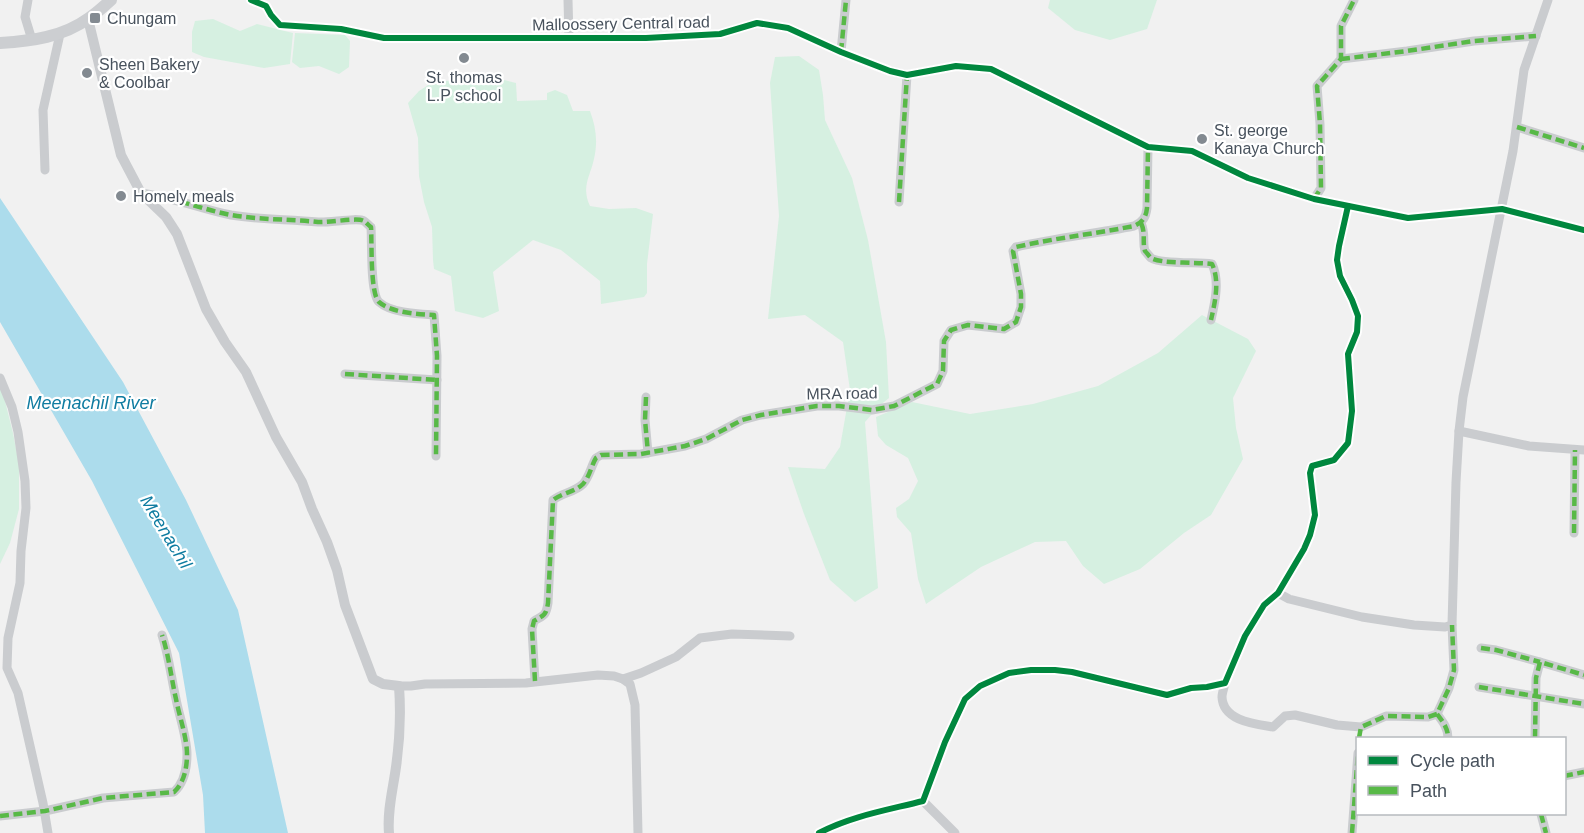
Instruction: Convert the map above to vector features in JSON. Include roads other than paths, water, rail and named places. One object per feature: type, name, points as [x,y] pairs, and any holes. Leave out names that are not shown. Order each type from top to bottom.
[{"type":"main road","points":[[0,43],[31,41],[60,34],[88,19],[111,0]]},
{"type":"street","points":[[28,0],[25,17],[31,41]]},
{"type":"street","name":"Malloossery Central road","points":[[250,0],[266,6],[280,25],[341,28],[384,38],[569,33],[646,38],[720,34],[757,22],[788,28],[841,52],[890,71],[907,75],[956,66],[991,69],[1148,147],[1192,151],[1248,178],[1314,200],[1408,218],[1502,209],[1584,230]]},
{"type":"street","points":[[568,0],[569,33]]},
{"type":"street","points":[[841,52],[846,0]]},
{"type":"street","points":[[1341,59],[1341,26],[1354,0]]},
{"type":"street","points":[[1348,206],[1337,260],[1340,276],[1358,316],[1357,332],[1348,354],[1352,411],[1348,443],[1334,460],[1312,466],[1310,473],[1315,515],[1310,536],[1278,593],[1264,605],[1245,636],[1226,683],[1222,696],[1224,705],[1234,717],[1252,724],[1273,726],[1285,716],[1295,715],[1337,725],[1360,727],[1386,716],[1428,717],[1437,714],[1449,688],[1454,670],[1452,626],[1456,482],[1463,397],[1502,209],[1517,127],[1524,70],[1548,0]]},
{"type":"street","points":[[88,19],[120,155],[141,193],[166,217],[177,234],[206,309],[246,372],[276,437],[302,482],[327,542],[337,570],[345,605],[373,679],[383,684],[399,686],[526,683],[598,675],[623,679],[630,684],[635,705],[638,833]]},
{"type":"street","points":[[45,170],[43,110],[60,34]]},
{"type":"street","points":[[1314,200],[1321,188],[1317,86],[1341,59],[1474,41],[1536,36]]},
{"type":"street","points":[[899,202],[907,75]]},
{"type":"street","points":[[1517,127],[1584,148]]},
{"type":"street","points":[[1148,147],[1147,208],[1141,223],[1144,230],[1145,251],[1150,258],[1163,261],[1212,264],[1216,272],[1216,289],[1211,320]]},
{"type":"street","points":[[141,193],[165,196],[191,205],[254,218],[329,223],[358,219],[365,221],[371,227],[375,297],[379,302],[401,311],[434,315],[437,356],[436,456]]},
{"type":"street","name":"MRA road","points":[[535,681],[532,629],[534,621],[546,613],[548,603],[554,500],[582,485],[596,458],[601,455],[648,453],[685,446],[706,439],[742,420],[761,415],[817,406],[872,410],[894,406],[937,384],[943,371],[944,341],[951,330],[968,325],[1004,328],[1016,322],[1021,307],[1021,294],[1013,251],[1016,247],[1048,239],[1072,237],[1141,223]]},
{"type":"street","points":[[345,374],[436,380]]},
{"type":"street","points":[[0,378],[12,407],[18,432],[26,508],[20,583],[8,638],[7,668],[18,693],[48,833]]},
{"type":"street","points":[[646,397],[645,420],[648,453]]},
{"type":"street","points":[[1459,431],[1529,446],[1580,450],[1574,533]]},
{"type":"street","points":[[1278,593],[1289,599],[1362,617],[1414,625],[1452,626]]},
{"type":"street","points":[[0,816],[45,812],[103,798],[174,792],[179,787],[184,775],[187,752],[162,634]]},
{"type":"street","points":[[623,679],[676,657],[700,638],[732,634],[790,636]]},
{"type":"street","points":[[1481,648],[1496,650],[1584,675]]},
{"type":"street","points":[[1535,737],[1536,678],[1540,662]]},
{"type":"street","points":[[923,801],[945,742],[965,699],[980,686],[1009,673],[1031,670],[1072,672],[1167,694],[1226,683]]},
{"type":"street","points":[[389,833],[388,821],[401,714],[399,686]]},
{"type":"street","points":[[1479,687],[1584,704]]},
{"type":"street","points":[[1437,714],[1448,731],[1448,737]]},
{"type":"street","points":[[1359,737],[1360,727]]},
{"type":"street","points":[[1566,776],[1584,772]]},
{"type":"street","points":[[1352,833],[1356,780]]},
{"type":"street","points":[[819,833],[866,815],[923,801]]},
{"type":"street","points":[[923,801],[955,833]]},
{"type":"street","points":[[1542,815],[1546,833]]},
{"type":"water","name":"Meenachil River","points":[[0,198],[123,382],[186,500],[238,610],[288,833],[205,833],[203,795],[179,653],[92,481],[0,322]]},
{"type":"place","name":"Chungam","points":[[95,18]]},
{"type":"place","name":"St. thomas L.P school","points":[[464,58]]},
{"type":"place","name":"Sheen Bakery & Coolbar","points":[[87,73]]},
{"type":"place","name":"St. george Kanaya Church","points":[[1202,139]]},
{"type":"place","name":"Homely meals","points":[[121,196]]},
{"type":"water label","name":"Meenachil","points":[[166,532]]}]
